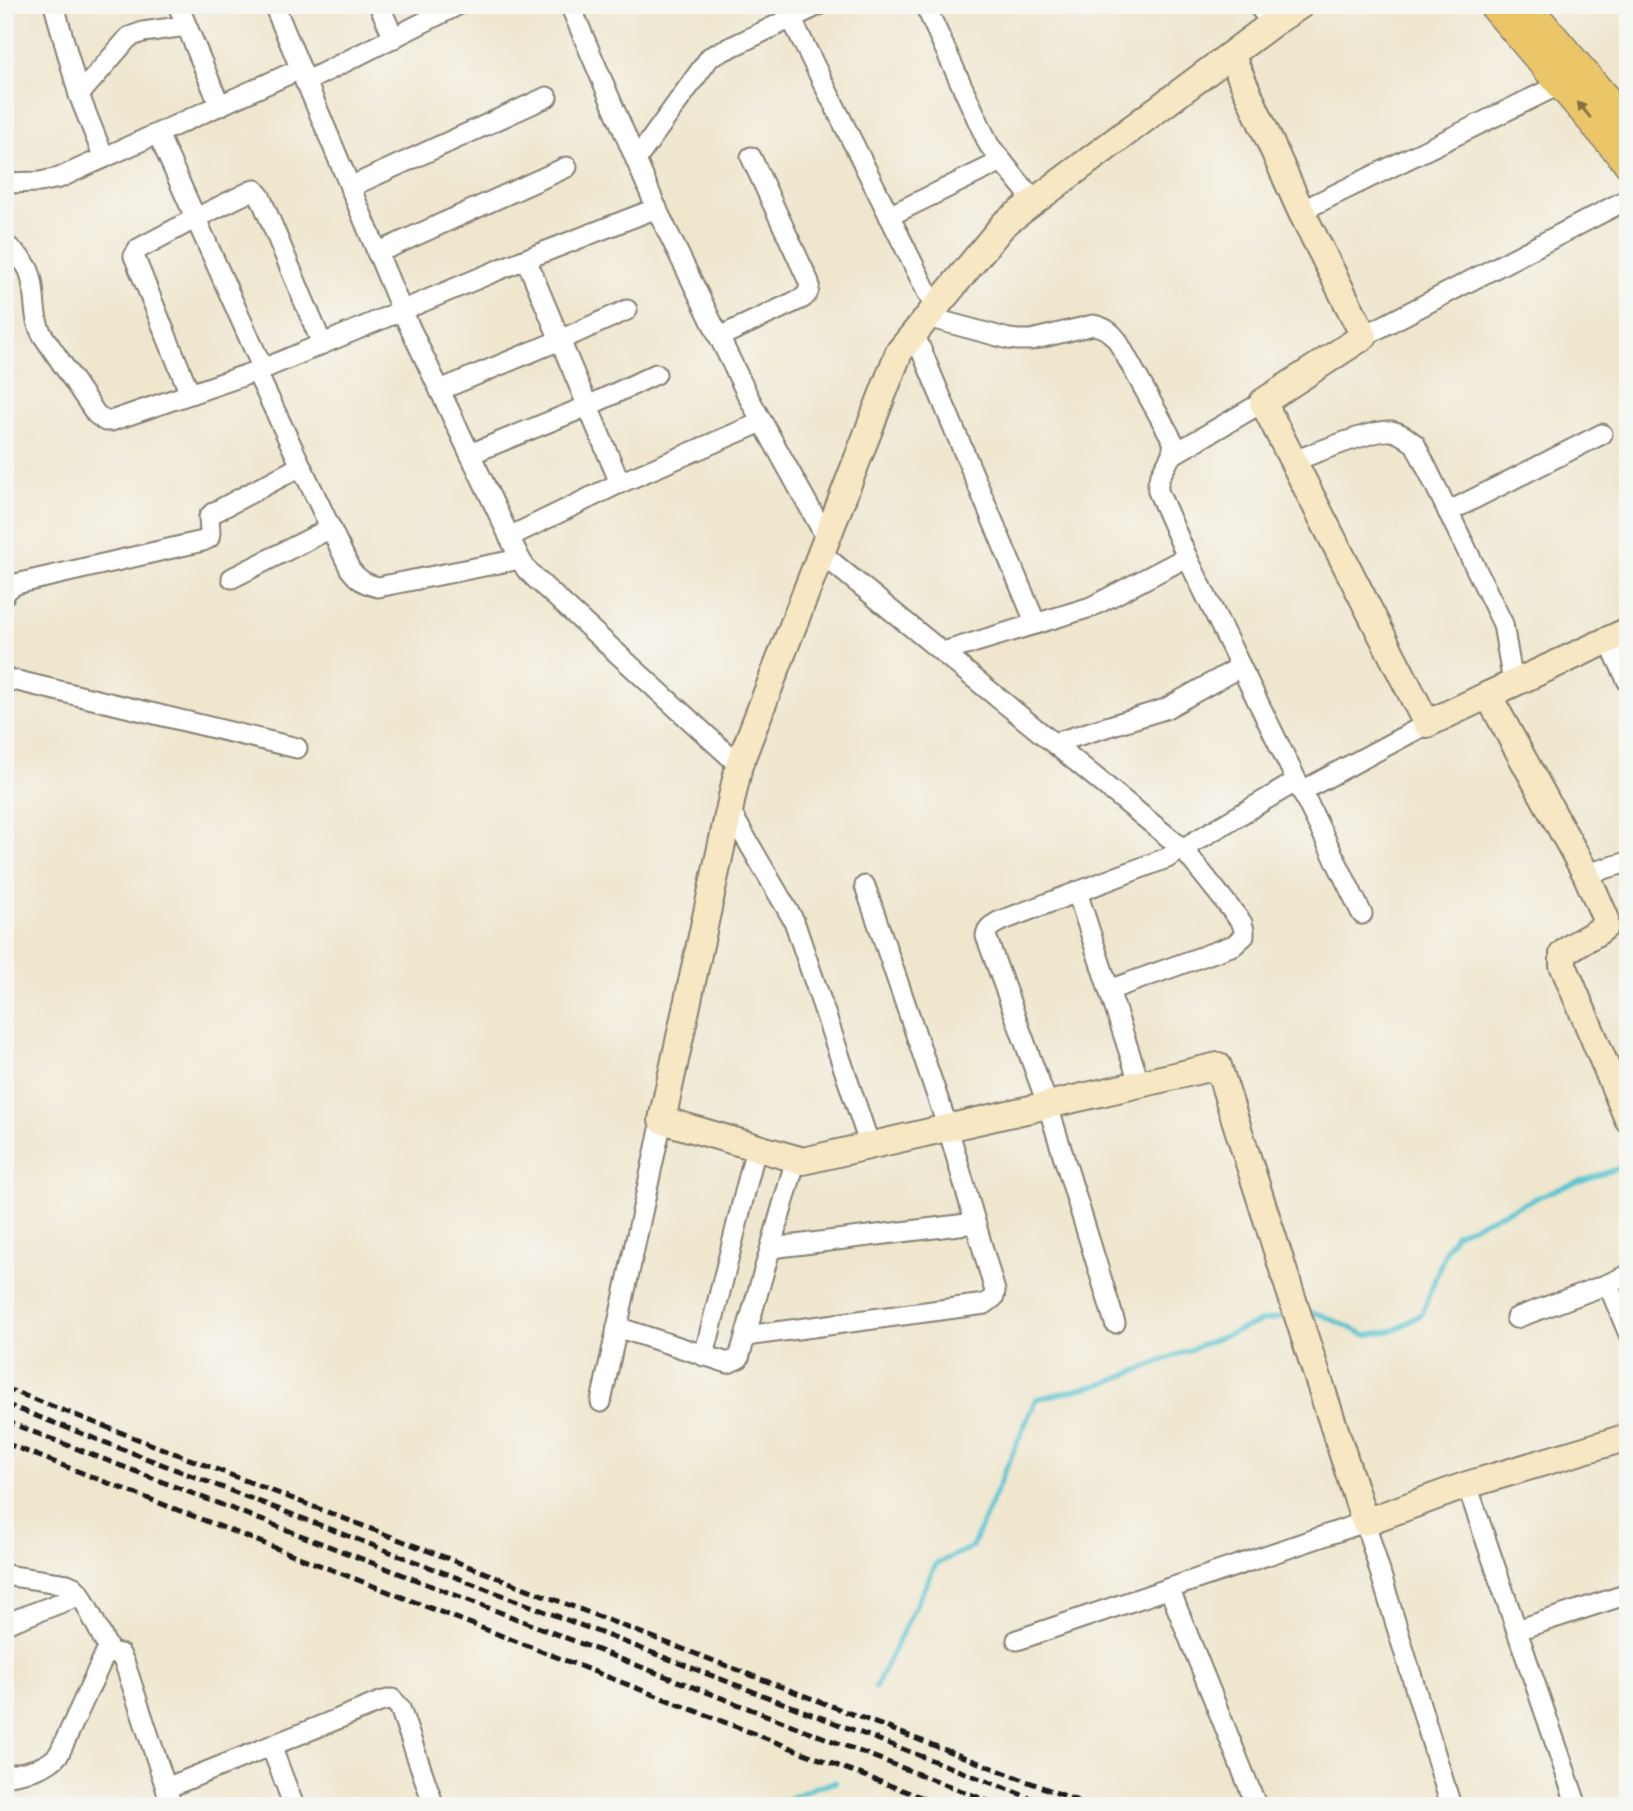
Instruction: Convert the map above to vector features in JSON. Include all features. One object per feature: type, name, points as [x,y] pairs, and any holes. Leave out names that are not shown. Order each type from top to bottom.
[{"type":"main road","points":[[1494,5],[1628,162]]},
{"type":"main road","points":[[1525,5],[1628,126]]},
{"type":"street","points":[[54,5],[79,94],[104,158]]},
{"type":"street","points":[[178,5],[220,106]]},
{"type":"street","points":[[274,5],[402,311],[526,569],[739,765]]},
{"type":"street","points":[[379,5],[394,38]]},
{"type":"street","points":[[5,183],[50,181],[220,106],[303,76],[394,38],[458,5]]},
{"type":"street","points":[[570,5],[657,208],[824,546],[943,652],[1183,849],[1242,923],[1244,936],[1234,945],[1109,989]]},
{"type":"street","points":[[636,160],[710,57],[820,5]]},
{"type":"street","points":[[925,5],[986,140],[1034,201]]},
{"type":"street","points":[[601,1402],[739,765],[899,352],[1004,223],[1231,55],[1265,14],[1301,5]]},
{"type":"street","points":[[791,18],[889,216],[1036,624]]},
{"type":"street","points":[[79,94],[130,37],[143,32],[186,26]]},
{"type":"street","points":[[1231,55],[1301,211],[1364,336]]},
{"type":"street","points":[[1301,211],[1561,84]]},
{"type":"street","points":[[350,187],[547,97]]},
{"type":"street","points":[[158,134],[301,466],[356,578],[367,585],[378,587],[520,559]]},
{"type":"street","points":[[719,337],[803,298],[810,288],[751,157]]},
{"type":"street","points":[[889,216],[1002,161]]},
{"type":"street","points":[[377,253],[568,167]]},
{"type":"street","points":[[190,394],[134,256],[135,252],[195,218],[251,191],[258,192],[322,344]]},
{"type":"street","points":[[1172,455],[1263,402],[1364,336],[1628,199]]},
{"type":"street","points":[[5,244],[19,255],[30,270],[39,329],[96,414],[106,421],[117,420],[260,370],[526,259],[657,208]]},
{"type":"street","points":[[526,259],[620,483]]},
{"type":"street","points":[[439,390],[627,310]]},
{"type":"street","points":[[926,319],[1018,340],[1031,340],[1093,325],[1110,331],[1117,340],[1173,441],[1172,455],[1157,484],[1186,557],[1362,914]]},
{"type":"street","points":[[470,454],[588,406],[656,374]]},
{"type":"street","points":[[1263,402],[1427,724]]},
{"type":"street","points":[[509,537],[620,483],[762,422]]},
{"type":"street","points":[[1293,461],[1375,432],[1391,431],[1404,435],[1415,444],[1503,624],[1513,684]]},
{"type":"street","points":[[1448,512],[1602,434]]},
{"type":"street","points":[[5,594],[16,583],[203,541],[209,538],[209,517],[213,513],[301,466]]},
{"type":"street","points":[[232,578],[331,528]]},
{"type":"street","points":[[943,652],[1091,607],[1186,557]]},
{"type":"street","points":[[1115,1323],[1048,1106],[986,936],[987,930],[998,922],[1167,858],[1299,786],[1618,636],[1628,682]]},
{"type":"street","points":[[1054,743],[1165,709],[1240,667]]},
{"type":"street","points":[[5,678],[297,748]]},
{"type":"street","points":[[1488,695],[1586,874],[1605,917],[1605,926],[1598,933],[1563,954],[1563,965],[1628,1119]]},
{"type":"street","points":[[730,811],[794,921],[870,1146]]},
{"type":"street","points":[[1586,874],[1628,862]]},
{"type":"street","points":[[746,1336],[985,1304],[995,1297],[948,1128],[865,886]]},
{"type":"street","points":[[1077,892],[1140,1085]]},
{"type":"street","points":[[662,1120],[803,1161],[1218,1066],[1365,1522],[1451,1806]]},
{"type":"street","points":[[704,1356],[756,1148]]},
{"type":"street","points":[[617,1327],[728,1363],[739,1358],[796,1159]]},
{"type":"street","points":[[771,1248],[975,1223]]},
{"type":"street","points":[[1516,1318],[1628,1275]]},
{"type":"street","points":[[1608,1284],[1628,1332]]},
{"type":"street","points":[[1017,1640],[1467,1485],[1628,1437]]},
{"type":"street","points":[[1467,1485],[1577,1806]]},
{"type":"street","points":[[5,1575],[74,1587],[81,1595],[110,1652]]},
{"type":"street","points":[[1169,1588],[1255,1802]]},
{"type":"street","points":[[1517,1630],[1628,1594]]},
{"type":"street","points":[[5,1624],[81,1595]]},
{"type":"street","points":[[5,1776],[38,1768],[52,1762],[59,1754],[104,1656],[110,1652],[120,1654],[125,1664],[169,1797],[271,1746],[392,1699],[400,1707],[433,1806]]},
{"type":"street","points":[[271,1746],[294,1806]]},
{"type":"waterway","points":[[1306,1314],[1322,1315],[1366,1335],[1395,1330],[1422,1314],[1447,1247],[1455,1234],[1552,1191],[1628,1165]]},
{"type":"waterway","points":[[875,1688],[936,1564],[972,1547],[1036,1399],[1106,1383],[1262,1321],[1289,1316]]},
{"type":"waterway","points":[[770,1806],[816,1787],[836,1782]]},
{"type":"railway","points":[[5,1388],[1091,1806]]},
{"type":"railway","points":[[5,1404],[1051,1806]]},
{"type":"railway","points":[[5,1421],[1001,1806]]},
{"type":"railway","points":[[5,1443],[945,1806]]}]
